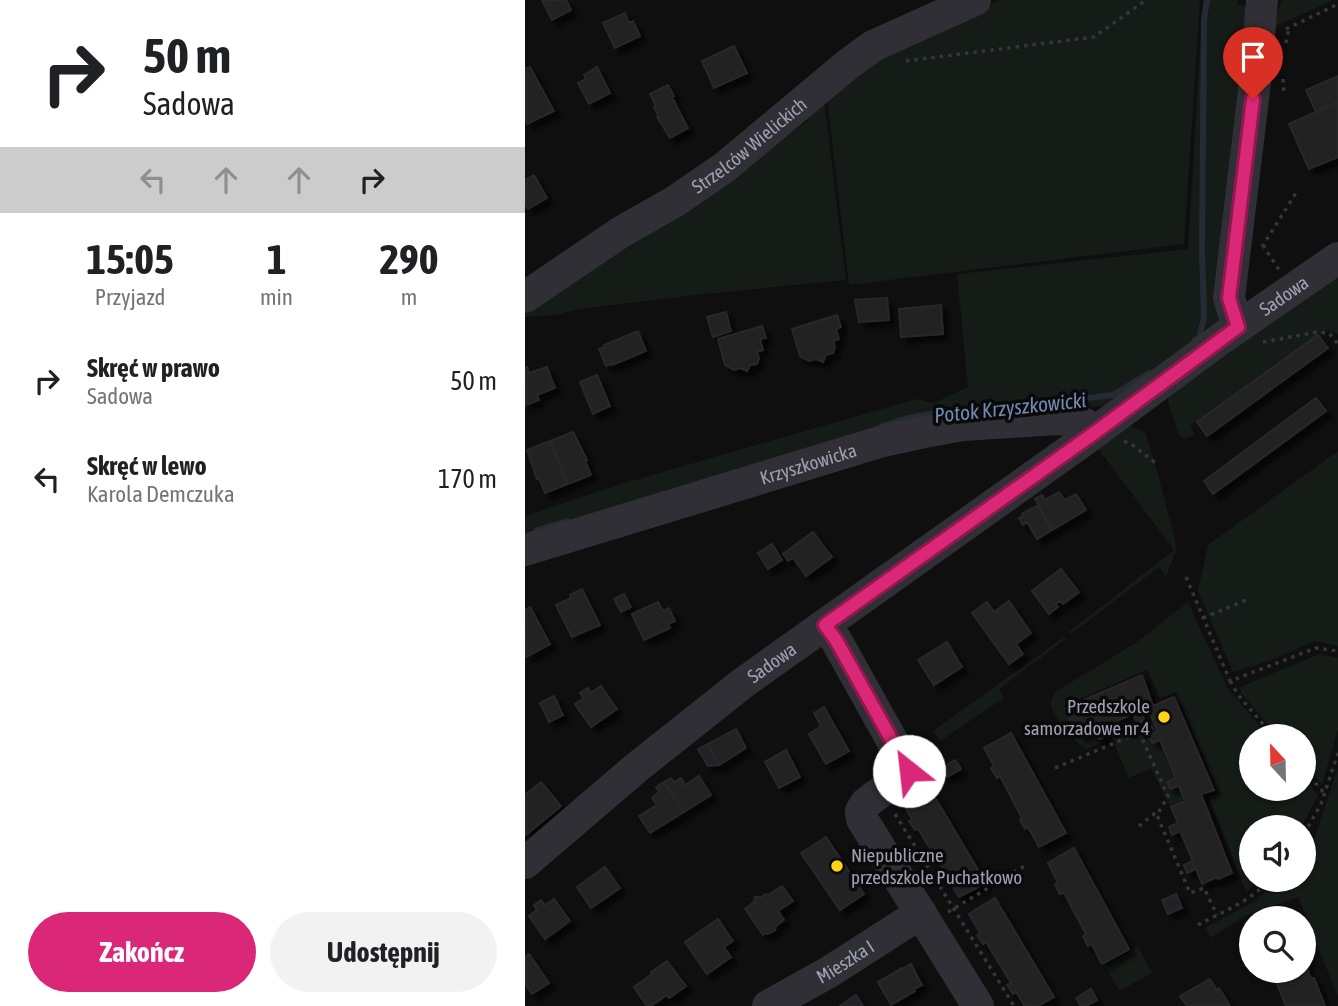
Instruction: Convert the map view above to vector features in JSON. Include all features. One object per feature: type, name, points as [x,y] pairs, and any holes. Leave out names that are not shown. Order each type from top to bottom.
[{"type":"street","name":"Strzelców Wielickich","points":[[525,297],[621,232],[674,202],[725,167],[873,46],[975,0]]},
{"type":"street","points":[[1246,336],[1229,298],[1257,74],[1262,0]]},
{"type":"street","name":"Sadowa","points":[[525,863],[743,683],[825,625],[1109,436],[1246,336],[1338,258]]},
{"type":"street","name":"Krzyszkowicka","points":[[525,550],[883,441],[923,432],[963,425],[1058,419],[1081,422],[1109,436]]},
{"type":"street","points":[[825,625],[909,771],[866,803],[861,811],[862,819],[978,1006]]},
{"type":"street","name":"Mieszka I","points":[[768,1006],[829,972],[921,913]]},
{"type":"path","points":[[900,62],[1094,37],[1146,0]]},
{"type":"path","points":[[1259,41],[1338,4]]},
{"type":"path","points":[[1263,245],[1285,280]]},
{"type":"path","points":[[1246,336],[1286,337],[1317,332],[1329,333],[1338,344]]},
{"type":"path","points":[[1109,436],[1134,446],[1158,465]]},
{"type":"path","points":[[1186,576],[1230,681],[1238,696],[1263,724]]},
{"type":"path","points":[[1203,618],[1246,600]]},
{"type":"path","points":[[1230,681],[1315,648],[1338,651]]},
{"type":"path","points":[[1141,721],[1142,731],[1167,796],[1157,815],[1190,893],[1205,888],[1217,915]]},
{"type":"path","points":[[1055,768],[1155,726]]},
{"type":"path","points":[[1103,737],[1106,746]]},
{"type":"path","points":[[1315,815],[1325,794],[1338,753]]},
{"type":"path","points":[[1316,784],[1325,794]]},
{"type":"path","points":[[1139,827],[1161,807]]},
{"type":"path","points":[[893,810],[1014,1006]]},
{"type":"path","points":[[954,908],[1028,864]]},
{"type":"path","points":[[1198,925],[1255,892]]},
{"type":"shaded area","points":[[1000,0],[1200,0],[1184,244],[849,285],[827,98],[824,99],[846,280],[695,295],[525,317],[525,307],[695,199],[805,123],[824,98],[890,47]]},
{"type":"shaded area","points":[[1203,0],[1238,0],[1237,5],[1252,7],[1224,317],[1209,329],[1113,405],[936,418],[525,540],[525,516],[618,485],[916,399],[934,403],[968,387],[957,274],[1188,249]]},
{"type":"shaded area","points":[[1282,0],[1333,0],[1272,28]]},
{"type":"shaded area","points":[[1338,276],[1338,334],[1324,330],[1190,426],[1195,435],[1185,439],[1179,435],[1168,402],[1173,391]]},
{"type":"shaded area","points":[[1129,426],[1145,432],[1176,551],[1166,576],[1159,567],[1071,634],[1069,632],[1174,550],[1097,447]]},
{"type":"shaded area","points":[[1338,451],[1338,646],[1314,641],[1269,661],[1233,672],[1198,591],[1208,545]]},
{"type":"shaded area","points":[[1188,602],[1227,687],[1258,724],[1239,724],[1239,802],[1314,802],[1308,815],[1239,815],[1239,874],[1209,798],[1219,793],[1176,692],[1160,698],[1147,670],[1063,706],[1078,739],[1094,733],[1098,744],[1086,749],[1059,722],[1052,708],[1055,692],[1134,644]]},
{"type":"shaded area","points":[[1064,637],[1066,639],[999,689],[1004,698],[940,741],[933,731]]},
{"type":"shaded area","points":[[1319,654],[1338,658],[1338,729],[1322,785],[1316,778],[1316,724],[1268,724],[1241,693],[1240,687]]},
{"type":"shaded area","points":[[1147,710],[1157,731],[1148,735],[1151,744],[1159,742],[1175,777],[1166,782],[1169,790],[1179,787],[1184,800],[1170,807],[1151,768],[1129,778],[1107,727],[1133,717],[1136,724],[1145,720],[1142,712]]},
{"type":"shaded area","points":[[1338,767],[1338,997],[1316,942],[1316,906],[1302,906],[1298,897],[1273,906],[1245,906],[1265,892],[1316,892],[1316,834]]},
{"type":"shaded area","points":[[1239,909],[1239,920],[1211,938],[1205,928]]},
{"type":"shaded area","points":[[1138,947],[1152,973],[1119,991],[1105,966]]},
{"type":"building","points":[[542,0],[566,0],[571,10],[552,20]]},
{"type":"building","points":[[625,13],[629,23],[633,21],[640,36],[615,48],[603,23]]},
{"type":"building","points":[[734,46],[747,73],[714,88],[702,61]]},
{"type":"building","points":[[530,67],[554,111],[527,124],[525,69]]},
{"type":"building","points":[[597,67],[610,93],[589,104],[578,83],[586,79],[584,75]]},
{"type":"building","points":[[1338,76],[1338,102],[1316,112],[1306,90]]},
{"type":"building","points":[[668,85],[688,128],[670,138],[657,117],[656,106],[650,94]]},
{"type":"building","points":[[1338,102],[1338,157],[1309,169],[1289,124]]},
{"type":"building","points":[[534,175],[547,198],[528,209],[525,204],[525,180]]},
{"type":"building","points":[[887,298],[889,320],[859,322],[855,300]]},
{"type":"building","points":[[941,305],[943,334],[901,337],[899,309]]},
{"type":"building","points":[[726,312],[731,331],[713,337],[707,317]]},
{"type":"building","points":[[837,315],[841,327],[836,329],[839,339],[833,341],[833,353],[826,355],[823,362],[816,359],[809,361],[800,356],[792,329]]},
{"type":"building","points":[[762,326],[766,338],[760,339],[763,350],[757,352],[757,364],[750,365],[747,371],[740,368],[734,370],[725,365],[718,339]]},
{"type":"building","points":[[638,331],[646,351],[606,366],[599,349]]},
{"type":"building","points":[[1318,335],[1328,348],[1207,436],[1197,422]]},
{"type":"building","points":[[525,367],[529,373],[547,367],[555,388],[537,395],[539,400],[525,405]]},
{"type":"building","points":[[597,375],[610,406],[593,414],[580,382]]},
{"type":"building","points":[[1316,398],[1326,411],[1213,494],[1204,481]]},
{"type":"building","points":[[573,432],[587,460],[591,475],[568,484],[550,441]]},
{"type":"building","points":[[550,441],[568,484],[545,493],[527,450]]},
{"type":"building","points":[[1059,492],[1065,500],[1076,494],[1086,510],[1052,530],[1035,499],[1042,495],[1045,500]]},
{"type":"building","points":[[1038,505],[1052,530],[1037,539],[1027,522],[1023,525],[1019,518]]},
{"type":"building","points":[[813,532],[832,557],[806,576],[793,558],[788,561],[783,554]]},
{"type":"building","points":[[772,544],[782,560],[768,569],[758,553]]},
{"type":"building","points":[[1061,569],[1079,592],[1063,604],[1060,601],[1055,604],[1058,607],[1049,614],[1032,591]]},
{"type":"building","points":[[582,589],[600,625],[572,637],[556,605]]},
{"type":"building","points":[[624,594],[631,607],[621,612],[614,599]]},
{"type":"building","points":[[1009,601],[1031,633],[1016,644],[1023,654],[1009,664],[972,613],[987,602],[994,612]]},
{"type":"building","points":[[658,602],[663,611],[669,608],[675,621],[668,624],[670,628],[644,640],[632,614]]},
{"type":"building","points":[[530,607],[550,644],[526,657],[525,610]]},
{"type":"building","points":[[947,642],[962,667],[934,685],[918,660]]},
{"type":"building","points":[[1142,675],[1153,706],[1174,697],[1214,790],[1201,794],[1232,873],[1218,879],[1217,877],[1202,884],[1196,869],[1187,873],[1184,865],[1193,861],[1180,831],[1172,835],[1169,827],[1178,823],[1171,807],[1185,801],[1179,786],[1170,789],[1167,782],[1176,778],[1160,740],[1152,743],[1149,735],[1158,732],[1148,708],[1141,711],[1144,720],[1137,723],[1133,714],[1103,727],[1107,736],[1099,739],[1094,731],[1080,736],[1065,708]]},
{"type":"building","points":[[601,686],[617,709],[591,727],[575,704],[584,698],[580,693],[588,688],[591,693]]},
{"type":"building","points":[[554,696],[563,715],[549,722],[540,703]]},
{"type":"building","points":[[824,707],[849,751],[826,764],[809,734],[821,726],[814,713]]},
{"type":"building","points":[[736,729],[746,748],[719,765],[708,744]]},
{"type":"building","points":[[1011,733],[1066,833],[1039,847],[1028,827],[1025,829],[1020,820],[1022,818],[1000,776],[997,778],[991,768],[994,766],[984,748]]},
{"type":"building","points":[[708,744],[719,765],[708,766],[698,749]]},
{"type":"building","points":[[786,750],[800,777],[779,788],[765,762]]},
{"type":"building","points":[[955,760],[961,769],[947,777],[942,768]]},
{"type":"building","points":[[699,776],[711,795],[684,812],[664,782],[671,778],[674,782],[681,778],[685,785]]},
{"type":"building","points":[[541,782],[561,806],[526,835],[525,795]]},
{"type":"building","points":[[664,782],[684,812],[650,833],[639,816],[657,805],[652,798],[659,792],[656,787]]},
{"type":"building","points":[[927,784],[986,883],[959,897],[948,879],[945,881],[939,871],[943,869],[918,829],[915,830],[909,821],[912,819],[901,800]]},
{"type":"building","points":[[826,837],[864,894],[840,910],[801,853]]},
{"type":"building","points":[[1074,848],[1129,949],[1102,964],[1092,944],[1088,946],[1083,936],[1086,934],[1064,893],[1060,894],[1055,884],[1058,883],[1048,863]]},
{"type":"building","points":[[605,867],[620,888],[591,908],[577,887]]},
{"type":"building","points":[[782,886],[793,901],[778,911],[784,920],[775,930],[763,935],[745,909],[754,902],[755,897],[768,895]]},
{"type":"building","points":[[1176,894],[1182,908],[1168,914],[1162,900]]},
{"type":"building","points":[[995,898],[1054,997],[1038,1006],[1025,1006],[1016,992],[1013,994],[1007,985],[1011,983],[986,942],[983,944],[977,935],[980,933],[969,914]]},
{"type":"building","points":[[554,899],[570,921],[545,939],[529,916],[537,910],[534,905],[541,900],[545,905]]},
{"type":"building","points":[[718,919],[733,941],[724,947],[731,957],[707,974],[685,942]]},
{"type":"building","points":[[529,954],[549,983],[532,994],[525,984],[525,957]]},
{"type":"building","points":[[667,961],[686,986],[669,998],[667,995],[647,1006],[634,987]]},
{"type":"building","points":[[911,964],[922,985],[891,1005],[878,982]]},
{"type":"building","points":[[1210,979],[1230,1006],[1187,1006],[1180,996]]},
{"type":"building","points":[[1277,983],[1316,983],[1325,1006],[1286,1006]]},
{"type":"building","points":[[1091,989],[1097,1000],[1081,1006],[1076,998]]},
{"type":"building","points":[[856,995],[863,1006],[840,1006]]},
{"type":"waterway","name":"Potok Krzyszkowicki","points":[[1195,340],[1199,338],[1204,318],[1204,19],[1207,0]]},
{"type":"waterway","name":"Potok Krzyszkowicki","points":[[882,426],[942,412],[1113,395],[1149,373]]},
{"type":"waterway","name":"Potok Krzyszkowicki","points":[[537,530],[567,521]]},
{"type":"place","name":"Przedszkole samorzadowe nr 4","points":[[1164,717]]},
{"type":"place","name":"Niepubliczne przedszkole Puchatkowo","points":[[837,866]]},
{"type":"route","points":[[909,771],[825,625],[1238,327],[1229,298],[1253,99]]}]
